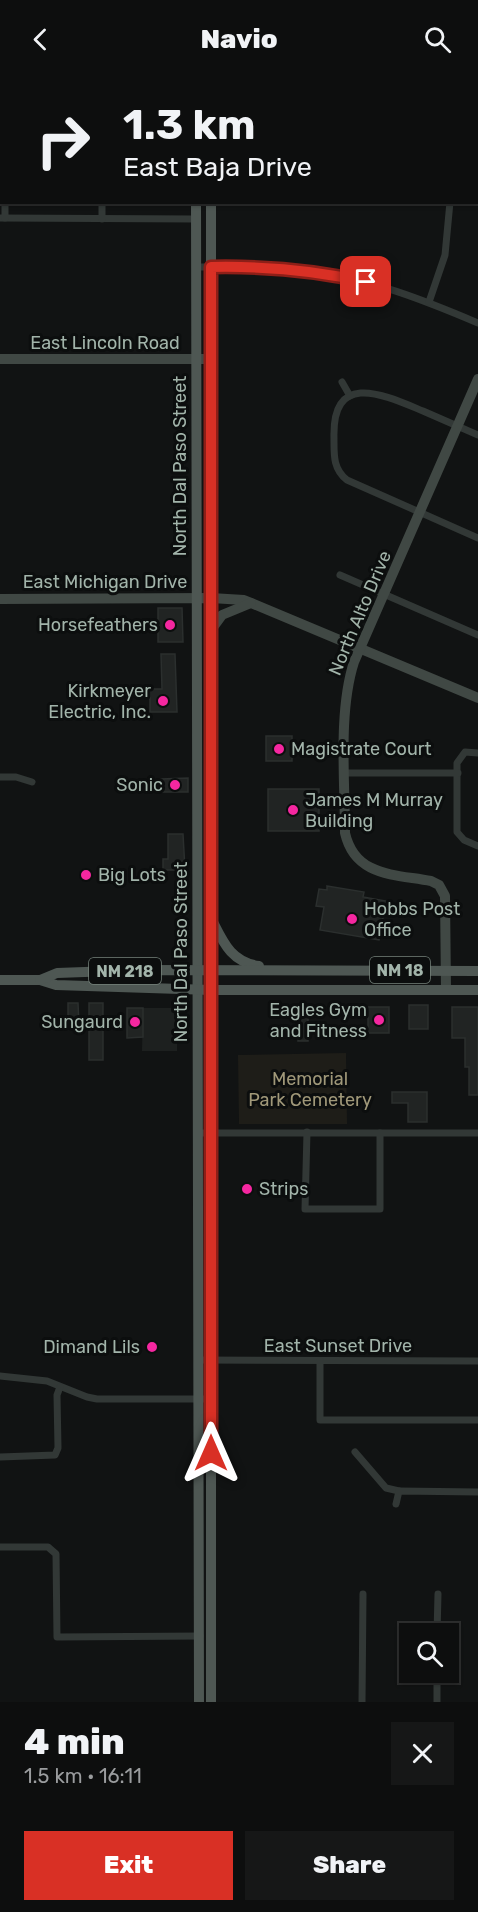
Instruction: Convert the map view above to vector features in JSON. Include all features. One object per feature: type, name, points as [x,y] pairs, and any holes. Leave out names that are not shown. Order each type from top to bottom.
[{"type":"main road","name":"North Dal Paso Street","points":[[196,204],[199,1702]]},
{"type":"main road","name":"North Dal Paso Street","points":[[211,204],[211,1702]]},
{"type":"main road","points":[[211,918],[221,941],[231,954],[242,961],[271,970]]},
{"type":"main road","name":"NM 218","points":[[0,980],[39,980],[57,973],[211,970]]},
{"type":"main road","name":"NM 18","points":[[211,970],[478,970]]},
{"type":"main road","points":[[318,990],[322,970]]},
{"type":"main road","points":[[39,980],[56,985],[197,989]]},
{"type":"main road","name":"NM 18","points":[[197,989],[478,990]]},
{"type":"street","points":[[102,204],[102,219]]},
{"type":"street","points":[[429,302],[445,255],[450,204]]},
{"type":"street","points":[[2,218],[196,219]]},
{"type":"street","points":[[196,267],[263,267],[312,271],[386,287],[478,323]]},
{"type":"street","name":"East Lincoln Road","points":[[0,359],[211,359]]},
{"type":"street","name":"North Alto Drive","points":[[446,990],[445,896],[439,885],[432,881],[378,871],[364,865],[351,852],[345,833],[346,691],[359,650],[386,594],[478,379]]},
{"type":"street","points":[[342,382],[350,396]]},
{"type":"street","points":[[478,435],[376,393],[367,392],[350,396],[337,413],[333,431],[335,464],[341,476],[420,514],[478,538]]},
{"type":"street","points":[[340,575],[478,635]]},
{"type":"street","name":"East Michigan Drive","points":[[0,598],[211,598],[253,603],[359,650],[478,698]]},
{"type":"street","points":[[211,630],[222,615],[253,603]]},
{"type":"street","points":[[478,753],[465,752],[457,763],[457,832],[464,840],[478,846]]},
{"type":"street","points":[[345,773],[458,773]]},
{"type":"street","points":[[0,777],[16,777],[32,782]]},
{"type":"street","points":[[307,1132],[305,1209],[380,1209],[380,1133]]},
{"type":"street","points":[[198,1133],[478,1133]]},
{"type":"street","name":"East Sunset Drive","points":[[198,1360],[478,1361]]},
{"type":"street","points":[[320,1361],[320,1420],[478,1420]]},
{"type":"street","points":[[0,1376],[37,1379],[97,1399],[211,1399]]},
{"type":"street","points":[[0,1457],[55,1455],[58,1448],[57,1395],[60,1387]]},
{"type":"street","points":[[355,1452],[386,1488],[399,1491],[478,1492]]},
{"type":"street","points":[[396,1504],[399,1491]]},
{"type":"street","points":[[0,1547],[48,1547],[53,1549],[56,1554],[57,1637],[211,1636]]},
{"type":"street","points":[[362,1702],[363,1594]]},
{"type":"street","points":[[437,1623],[438,1594]]},
{"type":"street","points":[[437,1683],[437,1702]]},
{"type":"shaded area","points":[[143,1008],[173,1008],[177,1018],[177,1051],[142,1051]]},
{"type":"green space","name":"Memorial Park Cemetery","points":[[346,1053],[347,1124],[239,1124],[238,1055]]},
{"type":"building","name":"Horsefeathers","points":[[158,608],[182,608],[183,642],[158,642]]},
{"type":"building","points":[[161,654],[175,654],[177,712],[150,712],[150,689],[162,689]]},
{"type":"building","name":"Magistrate Court","points":[[266,736],[292,736],[292,761],[266,761]]},
{"type":"building","name":"Sonic","points":[[188,778],[188,792],[161,792],[161,779]]},
{"type":"building","name":"James M Murray Building","points":[[268,789],[319,789],[319,831],[268,831]]},
{"type":"building","points":[[168,834],[183,834],[185,870],[163,870],[163,859],[168,859]]},
{"type":"building","name":"Hobbs Post Office","points":[[327,886],[364,892],[363,897],[386,901],[379,940],[320,930],[324,907],[316,906],[319,889],[327,890]]},
{"type":"building","points":[[68,1003],[78,1003],[79,1025],[68,1025]]},
{"type":"building","points":[[89,1003],[103,1003],[103,1060],[89,1060]]},
{"type":"building","points":[[409,1005],[428,1005],[428,1029],[409,1029]]},
{"type":"building","name":"Eagles Gym and Fitness","points":[[368,1007],[389,1007],[389,1033],[368,1033]]},
{"type":"building","points":[[452,1007],[478,1007],[478,1095],[469,1095],[469,1067],[465,1067],[465,1038],[452,1038]]},
{"type":"building","name":"Sungaurd","points":[[127,1008],[143,1008],[143,1037],[127,1038]]},
{"type":"building","points":[[299,1009],[308,1009],[308,1041],[298,1041]]},
{"type":"building","points":[[392,1092],[427,1092],[427,1122],[408,1122],[408,1103],[392,1103]]},
{"type":"place","name":"Horsefeathers","points":[[170,625]]},
{"type":"place","name":"Kirkmeyer Electric, Inc.","points":[[163,701]]},
{"type":"place","name":"Magistrate Court","points":[[279,749]]},
{"type":"place","name":"Sonic","points":[[175,785]]},
{"type":"place","name":"James M Murray Building","points":[[293,810]]},
{"type":"place","name":"Big Lots","points":[[86,875]]},
{"type":"place","name":"Hobbs Post Office","points":[[352,919]]},
{"type":"place","name":"Eagles Gym and Fitness","points":[[379,1020]]},
{"type":"place","name":"Sungaurd","points":[[135,1022]]},
{"type":"place","name":"Strips","points":[[247,1189]]},
{"type":"place","name":"Dimand Lils","points":[[152,1347]]},
{"type":"route","points":[[211,1453],[211,267],[263,267],[312,271],[366,282]]}]
